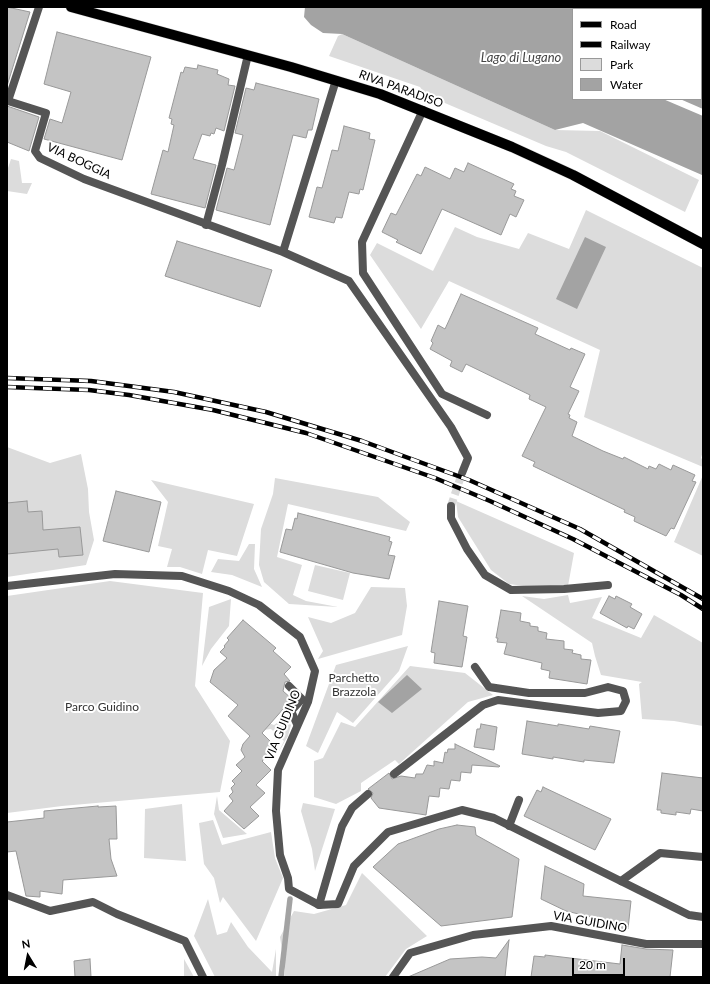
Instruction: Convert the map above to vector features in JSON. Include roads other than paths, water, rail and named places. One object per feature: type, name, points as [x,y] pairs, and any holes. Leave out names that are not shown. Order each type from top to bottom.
[{"type":"main road","name":"RIVA PARADISO","points":[[71,7],[336,80],[422,110],[512,147],[573,176],[703,244]]},
{"type":"street","name":"VIA BOGGIA","points":[[39,7],[8,101],[46,113],[35,151],[40,158],[84,179],[283,252],[349,281],[451,427],[468,458],[462,473]]},
{"type":"street","points":[[206,225],[248,55]]},
{"type":"street","points":[[283,252],[336,80]]},
{"type":"street","points":[[422,110],[362,242],[363,273],[442,394],[487,415]]},
{"type":"street","points":[[451,506],[451,518],[467,549],[485,575],[511,590],[564,590],[608,585]]},
{"type":"street","name":"VIA GUIDINO","points":[[7,586],[115,574],[182,576],[229,591],[260,605],[300,637],[314,671],[308,702],[278,770],[276,812],[280,855],[290,889],[319,905]]},
{"type":"street","points":[[394,774],[483,705],[498,700],[598,713],[621,711],[626,701],[623,691],[608,687],[584,693],[529,693],[489,687],[475,667]]},
{"type":"street","points":[[289,686],[302,699],[291,711],[298,724]]},
{"type":"street","points":[[368,794],[352,808],[342,826],[319,905],[338,904],[354,866],[388,832],[462,810],[494,818],[689,915],[703,917]]},
{"type":"street","points":[[509,826],[519,800]]},
{"type":"street","points":[[621,881],[660,853],[703,857]]},
{"type":"street","points":[[7,895],[50,911],[93,902],[117,914],[185,940],[203,977]]},
{"type":"street","name":"VIA GUIDINO","points":[[393,977],[410,953],[473,935],[551,926],[646,944],[703,944]]},
{"type":"water","name":"Lago di Lugano","points":[[305,7],[703,7],[703,174],[702,175],[583,123],[555,130],[342,34],[323,33],[311,25],[304,17]]},
{"type":"water","points":[[585,237],[606,247],[577,309],[556,299]]},
{"type":"water","points":[[407,675],[422,689],[392,713],[378,702]]},
{"type":"waterway","points":[[281,977],[290,899]]},
{"type":"tunnel","points":[[451,506],[462,473]]},
{"type":"railway","points":[[7,378],[91,381],[174,392],[266,412],[362,441],[469,480],[580,529],[703,599]]},
{"type":"railway","points":[[7,387],[89,390],[129,395],[213,410],[306,433],[435,478],[490,501],[573,539],[681,595],[703,609]]},
{"type":"park label","name":"Parchetto Brazzola","points":[[354,685]]},
{"type":"park label","name":"Parco Guidino","points":[[102,707]]}]
